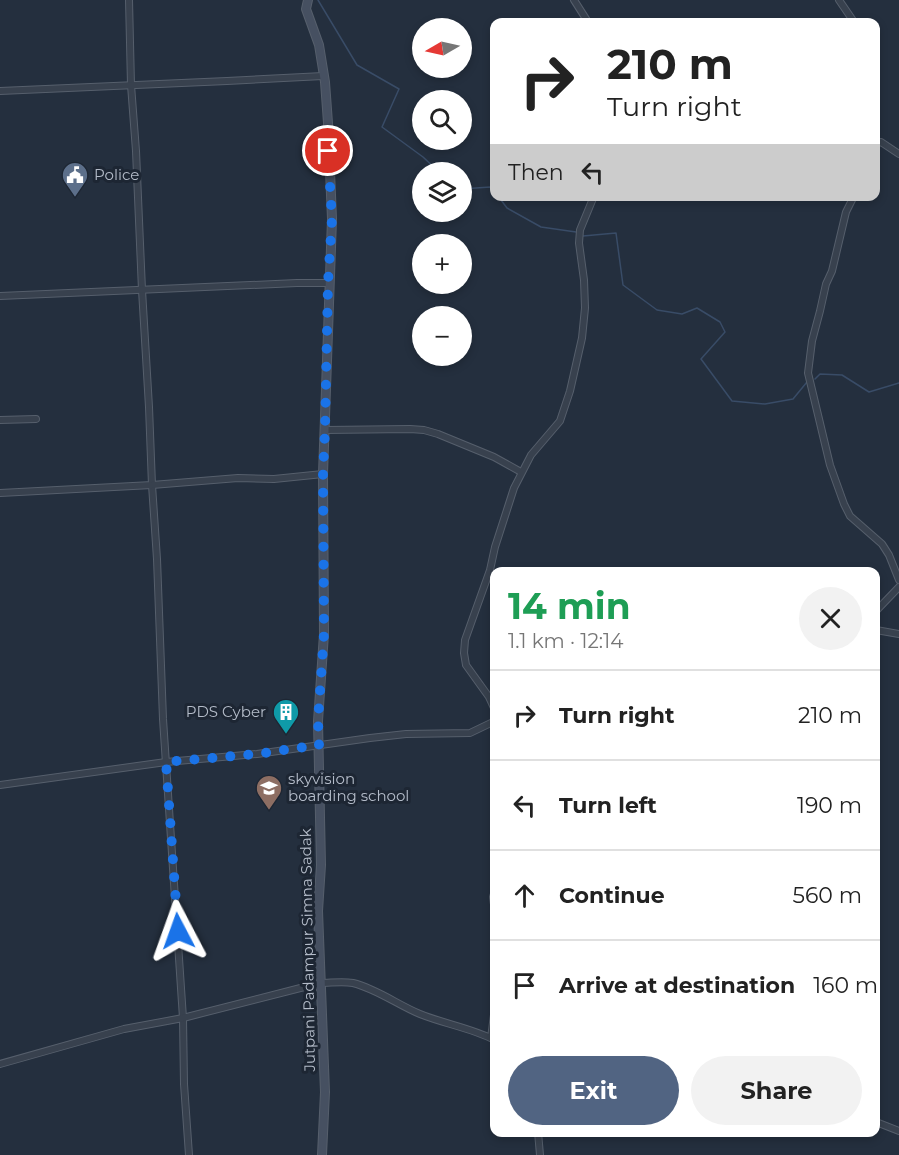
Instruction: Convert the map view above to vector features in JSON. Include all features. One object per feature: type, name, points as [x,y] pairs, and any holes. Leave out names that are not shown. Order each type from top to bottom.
[{"type":"street","points":[[129,0],[131,84],[166,762],[183,1018],[184,1084],[189,1155]]},
{"type":"street","points":[[0,296],[328,283],[332,219],[328,123],[319,45],[306,9],[308,0]]},
{"type":"street","points":[[574,0],[585,18]]},
{"type":"street","points":[[839,0],[851,18]]},
{"type":"street","points":[[0,91],[323,76]]},
{"type":"street","points":[[880,142],[899,154]]},
{"type":"street","points":[[491,567],[495,547],[521,472],[531,455],[560,421],[570,391],[582,338],[585,308],[579,243],[580,230],[592,201]]},
{"type":"street","points":[[852,201],[846,212],[832,271],[826,285],[812,341],[808,373],[830,465],[844,504],[850,516],[882,544],[899,580]]},
{"type":"street","name":"Jutpani Padampur Simna Sadak","points":[[322,1155],[325,1092],[318,911],[321,865],[318,721],[324,634],[323,474],[328,283]]},
{"type":"street","points":[[0,420],[36,419]]},
{"type":"street","points":[[325,430],[424,430],[494,457],[521,472]]},
{"type":"street","points":[[0,493],[238,478],[274,479],[323,474]]},
{"type":"street","points":[[490,570],[465,640],[464,653],[466,665],[490,699]]},
{"type":"street","points":[[880,607],[899,587]]},
{"type":"street","points":[[880,631],[899,634]]},
{"type":"street","points":[[0,784],[406,734],[470,732],[490,723]]},
{"type":"street","points":[[0,1064],[124,1029],[183,1018],[320,982],[355,984],[420,1014],[490,1038]]},
{"type":"street","points":[[880,1124],[899,1131]]},
{"type":"street","points":[[538,1137],[540,1155]]},
{"type":"waterway","points":[[318,0],[357,65],[399,89],[382,127],[428,162]]},
{"type":"waterway","points":[[472,188],[490,187]]},
{"type":"waterway","points":[[502,201],[507,208],[541,227],[576,232]]},
{"type":"waterway","points":[[583,236],[616,233],[623,285],[657,310],[682,314],[697,308],[720,322],[725,332],[701,359],[732,401],[765,404],[793,399],[807,382]]},
{"type":"waterway","points":[[815,379],[820,374],[842,375],[869,392],[899,383]]},
{"type":"place","name":"Police","points":[[75,198]]},
{"type":"place","name":"PDS Cyber","points":[[286,735]]},
{"type":"place","name":"skyvision boarding school","points":[[269,811]]},
{"type":"route","points":[[178,931],[166,762],[257,754],[319,745],[318,721],[324,634],[323,474],[332,219],[328,151]]}]
